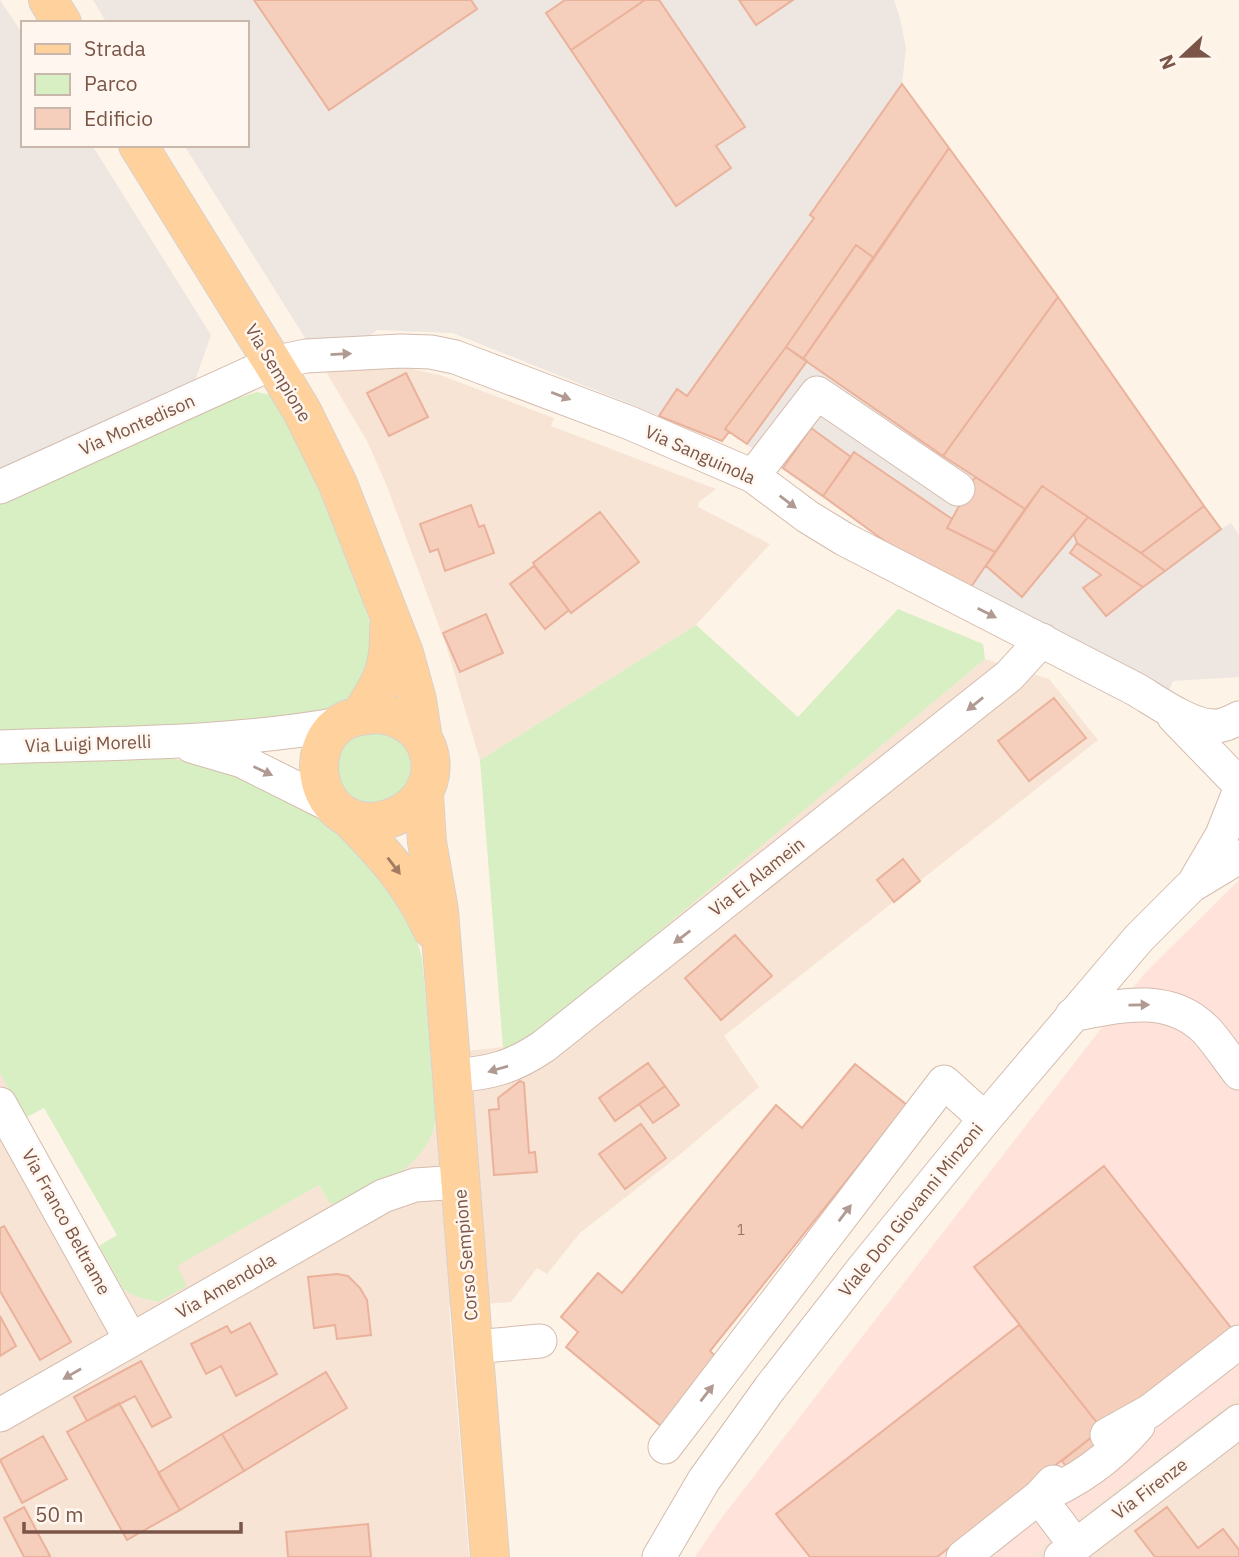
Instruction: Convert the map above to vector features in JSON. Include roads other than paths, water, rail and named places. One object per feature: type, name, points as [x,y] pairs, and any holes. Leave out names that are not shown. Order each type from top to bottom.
[{"type":"main road","points":[[48,0],[61,21]]},
{"type":"main road","name":"Via Sempione","points":[[139,147],[302,411],[338,484],[412,678],[423,740]]},
{"type":"main road","name":"Via Sempione","points":[[350,720],[386,671],[390,647],[389,615]]},
{"type":"main road","points":[[379,714],[395,716],[409,724],[423,740],[430,757],[431,770],[424,795],[402,813],[384,820],[366,822],[341,811],[323,791],[319,767],[325,742],[350,720],[379,714]]},
{"type":"main road","name":"Corso Sempione","points":[[424,795],[427,842],[439,911],[490,1557]]},
{"type":"main road","name":"Corso Sempione","points":[[341,811],[385,854],[399,872],[425,914],[442,954]]},
{"type":"street","name":"Via Sanguinola","points":[[273,363],[306,356],[401,351],[443,354],[492,370],[630,423],[753,476],[808,517],[844,539],[1137,690],[1165,708],[1211,726],[1239,718]]},
{"type":"street","name":"Via Montedison","points":[[0,487],[273,363]]},
{"type":"street","points":[[753,476],[817,393],[958,489]]},
{"type":"street","name":"Via El Alamein","points":[[452,1076],[498,1070],[518,1062],[544,1046],[1009,676],[1042,640]]},
{"type":"street","name":"Via Sanguinola","points":[[1165,708],[1239,787]]},
{"type":"street","name":"Via Luigi Morelli","points":[[0,747],[175,741],[310,729],[350,720]]},
{"type":"street","name":"Via Luigi Morelli","points":[[175,741],[242,761],[341,811]]},
{"type":"street","name":"Viale Don Giovanni Minzoni","points":[[659,1557],[704,1480],[826,1314],[1126,951],[1191,886],[1222,835],[1239,787],[1236,766],[1239,749]]},
{"type":"street","name":"Viale Don Giovanni Minzoni","points":[[1191,886],[1239,858]]},
{"type":"street","points":[[1072,1015],[1141,1004],[1170,1009],[1188,1016],[1204,1029],[1239,1073]]},
{"type":"street","points":[[704,1480],[655,1439],[944,1082],[985,1119]]},
{"type":"street","name":"Via Franco Beltrame","points":[[0,1104],[131,1340]]},
{"type":"street","name":"Via Amendola","points":[[0,1415],[383,1196],[415,1185],[461,1182]]},
{"type":"street","points":[[474,1348],[540,1341]]},
{"type":"street","points":[[1107,1435],[1150,1411],[1239,1342]]},
{"type":"street","points":[[1039,1497],[1077,1479],[1118,1448],[1150,1411]]},
{"type":"street","name":"Via Firenze","points":[[1069,1551],[1239,1421]]},
{"type":"street","points":[[962,1557],[1039,1497],[1067,1468]]},
{"type":"street","points":[[1039,1497],[1069,1551]]}]
